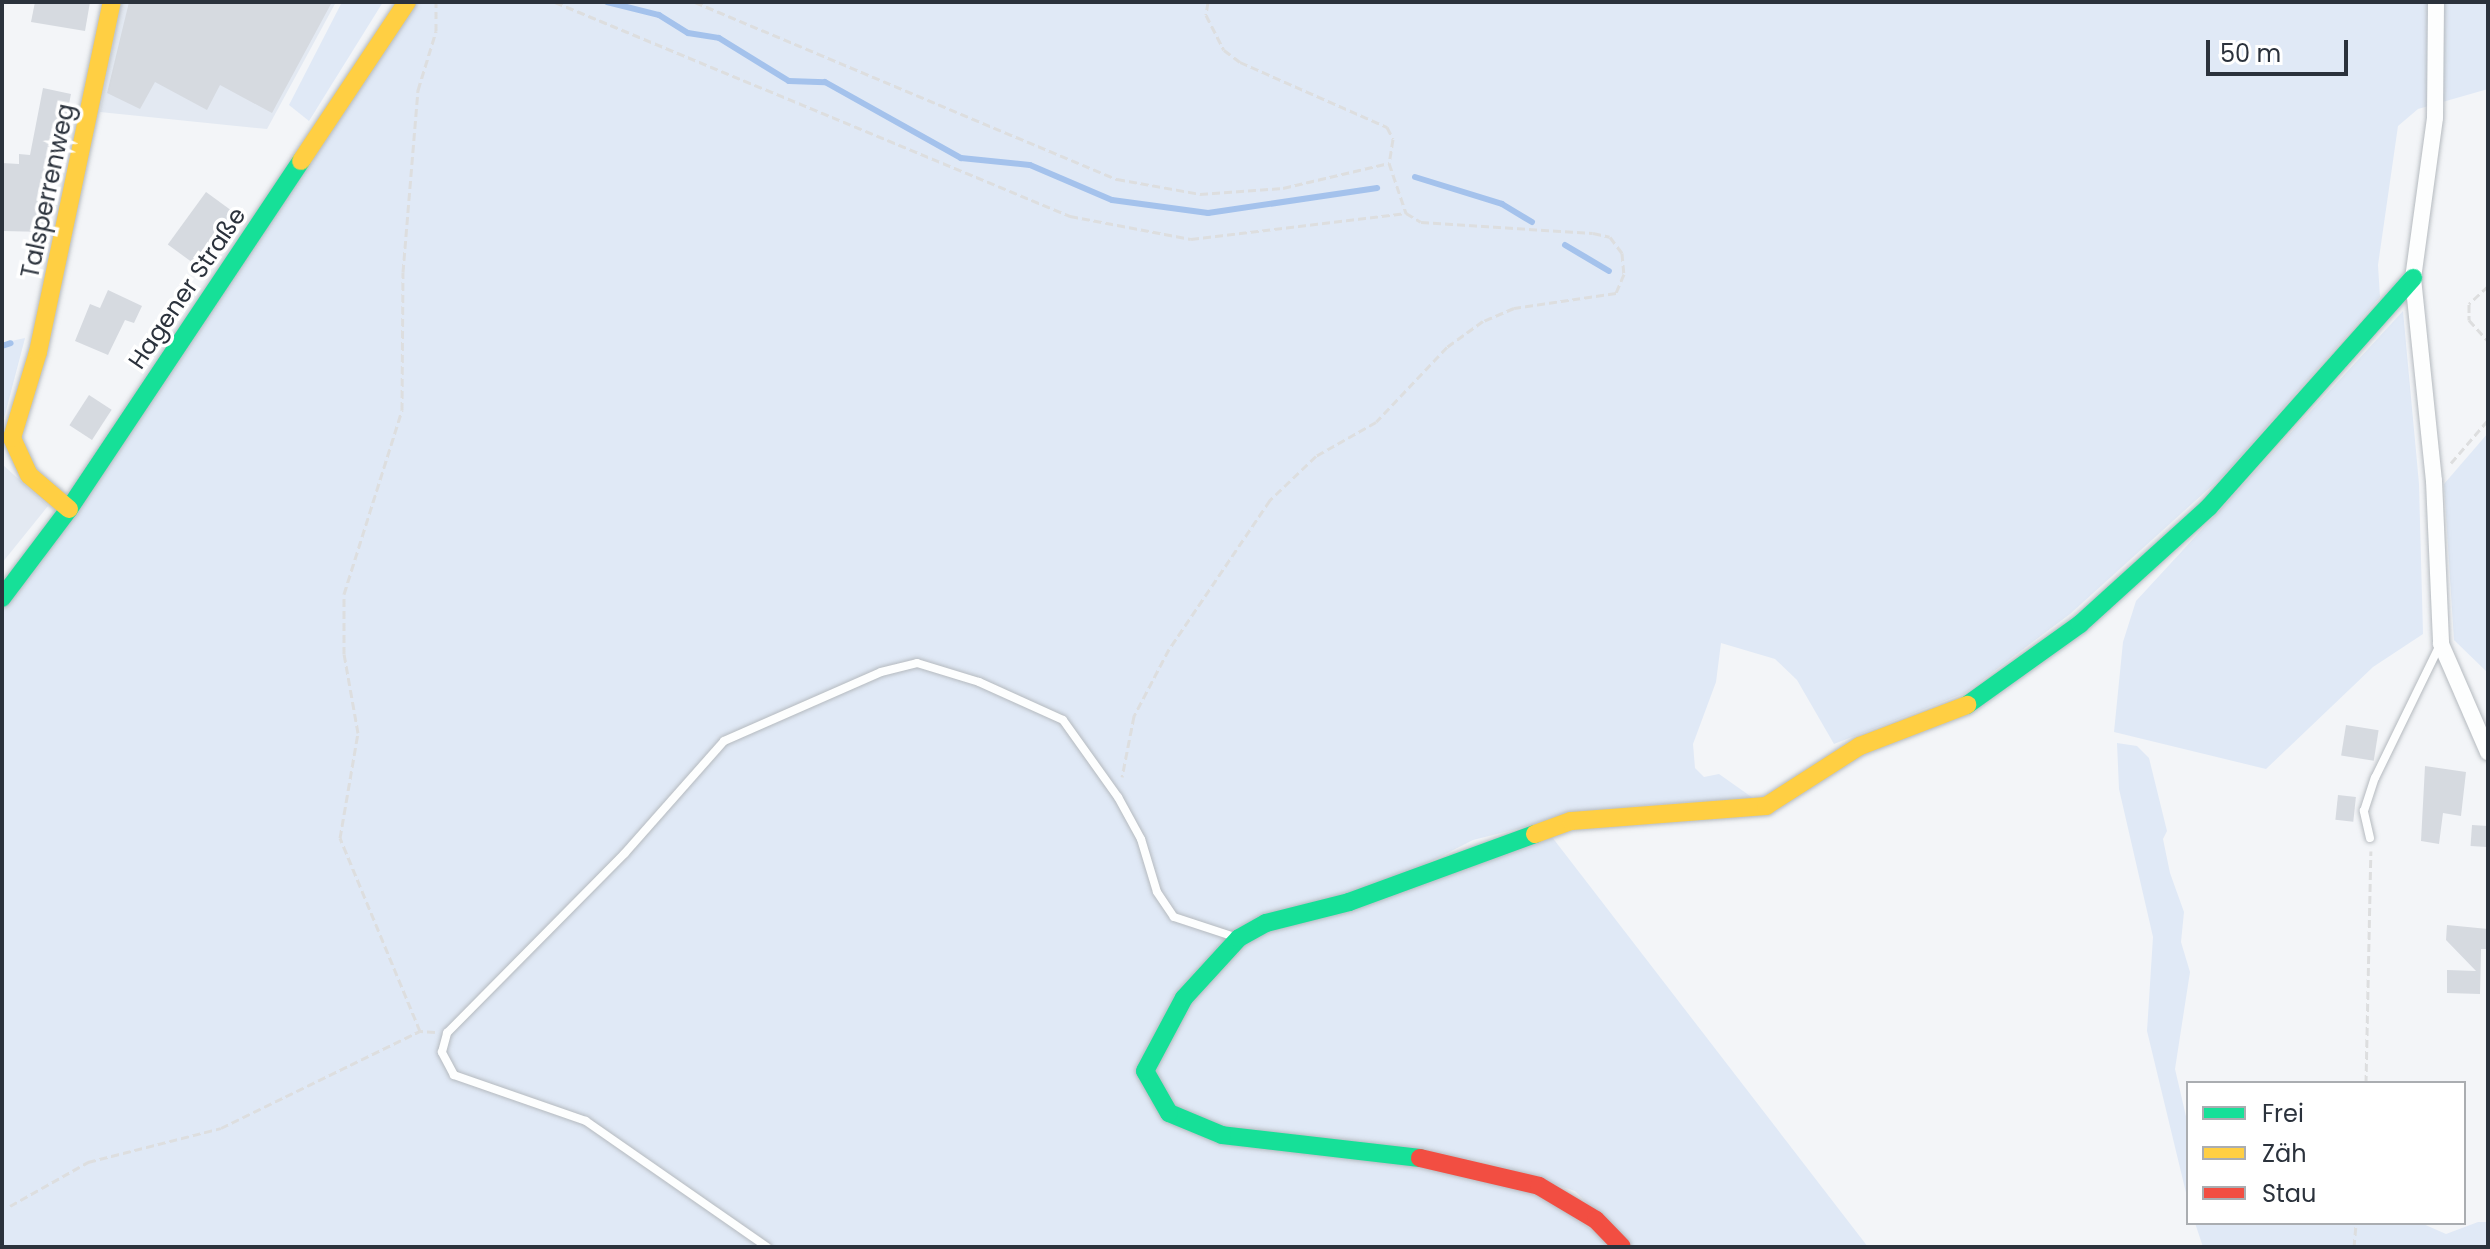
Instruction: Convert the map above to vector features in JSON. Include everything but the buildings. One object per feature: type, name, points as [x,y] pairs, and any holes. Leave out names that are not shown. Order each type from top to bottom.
[{"type":"street","name":"Talsperrenweg","points":[[69,509],[29,475],[12,438],[46,314],[112,2]]},
{"type":"street","name":"Hagener Straße","points":[[2,598],[69,509],[407,2]]},
{"type":"street","points":[[2436,2],[2435,118],[2413,278],[2434,481],[2441,644],[2488,752]]},
{"type":"street","points":[[1622,1247],[1596,1220],[1539,1186],[1388,1150],[1222,1135],[1169,1113],[1145,1071],[1184,998],[1239,938],[1266,923],[1349,902],[1571,821],[1766,806],[1792,795],[1860,746],[1948,716],[2080,624],[2159,554],[2248,467],[2413,278]]},
{"type":"lane","points":[[2370,838],[2364,811],[2375,778],[2441,644]]},
{"type":"lane","points":[[767,1247],[586,1121],[454,1075],[442,1052],[447,1033],[625,853],[724,741],[881,672],[917,663],[979,682],[1063,720],[1118,797],[1141,839],[1157,892],[1174,917],[1239,938]]},
{"type":"path","points":[[420,1031],[340,838],[358,733],[344,654],[344,594],[402,410],[403,272],[415,120],[436,31],[436,2]]},
{"type":"path","points":[[555,2],[1070,216],[1191,239],[1406,213],[1421,222],[1593,233],[1610,237],[1622,253],[1624,274],[1616,293],[1514,308],[1483,321],[1447,347],[1376,422],[1316,456],[1270,500],[1201,598],[1134,716],[1118,797]]},
{"type":"path","points":[[695,2],[1117,179],[1200,194],[1283,188],[1389,163]]},
{"type":"path","points":[[1208,2],[1206,15],[1224,50],[1240,62],[1387,127],[1393,139],[1389,163],[1406,213]]},
{"type":"path","points":[[2488,286],[2469,304],[2469,320],[2488,341]]},
{"type":"path","points":[[2434,481],[2488,420]]},
{"type":"path","points":[[2366,1081],[2370,838]]},
{"type":"path","points":[[10,1206],[88,1162],[221,1128],[420,1031],[447,1033]]},
{"type":"path","points":[[2354,1247],[2356,1225]]},
{"type":"shaded area","points":[[121,2],[336,2],[267,129],[100,112]]},
{"type":"shaded area","points":[[342,2],[383,2],[309,121],[289,105]]},
{"type":"shaded area","points":[[407,2],[2488,2],[2488,89],[2418,109],[2398,126],[2378,265],[2380,297],[2226,473],[2070,614],[1965,693],[1834,744],[1797,680],[1775,659],[1721,643],[1716,682],[1693,744],[1695,768],[1704,777],[1719,774],[1753,798],[1635,806],[1521,828],[1473,840],[1414,870],[1552,837],[1868,1247],[1630,1247],[1575,1191],[1482,1161],[1225,1129],[1168,1114],[1222,1137],[1387,1153],[1537,1192],[1617,1247],[2,1247],[2,599]]},
{"type":"shaded area","points":[[2403,311],[2419,484],[2423,634],[2373,667],[2266,769],[2114,732],[2123,642],[2136,601]]},
{"type":"shaded area","points":[[25,338],[2,426],[2,343]]},
{"type":"shaded area","points":[[2488,433],[2488,673],[2454,640],[2444,484]]},
{"type":"shaded area","points":[[2,464],[48,506],[2,563]]},
{"type":"shaded area","points":[[2117,743],[2137,746],[2149,758],[2167,831],[2163,839],[2170,873],[2184,912],[2181,942],[2190,972],[2175,1069],[2186,1116],[2186,1193],[2147,1031],[2153,937],[2119,789]]},
{"type":"shaded area","points":[[2478,1222],[2488,1222],[2488,1247],[2203,1247],[2196,1225],[2426,1225],[2446,1234]]},
{"type":"waterway","points":[[607,2],[659,15],[688,33],[719,38],[789,81],[825,82],[961,158],[1030,165],[1112,200],[1208,213],[1377,188]]},
{"type":"waterway","points":[[1415,177],[1502,204],[1532,222]]},
{"type":"waterway","points":[[1565,245],[1609,271]]},
{"type":"waterway","points":[[2,346],[11,343]]},
{"type":"traffic: fast","points":[[2,598],[69,509],[301,161]]},
{"type":"traffic: fast","points":[[1967,705],[2080,624],[2209,507],[2413,278]]},
{"type":"traffic: fast","points":[[1420,1158],[1222,1135],[1169,1113],[1145,1071],[1184,998],[1239,938],[1266,923],[1349,902],[1535,834]]},
{"type":"traffic: slow","points":[[69,509],[29,475],[12,438],[38,352],[112,2]]},
{"type":"traffic: slow","points":[[301,161],[407,2]]},
{"type":"traffic: slow","points":[[1535,834],[1571,821],[1766,806],[1860,746],[1967,705]]},
{"type":"traffic: jam","points":[[1420,1158],[1539,1186],[1596,1220],[1622,1247]]}]
